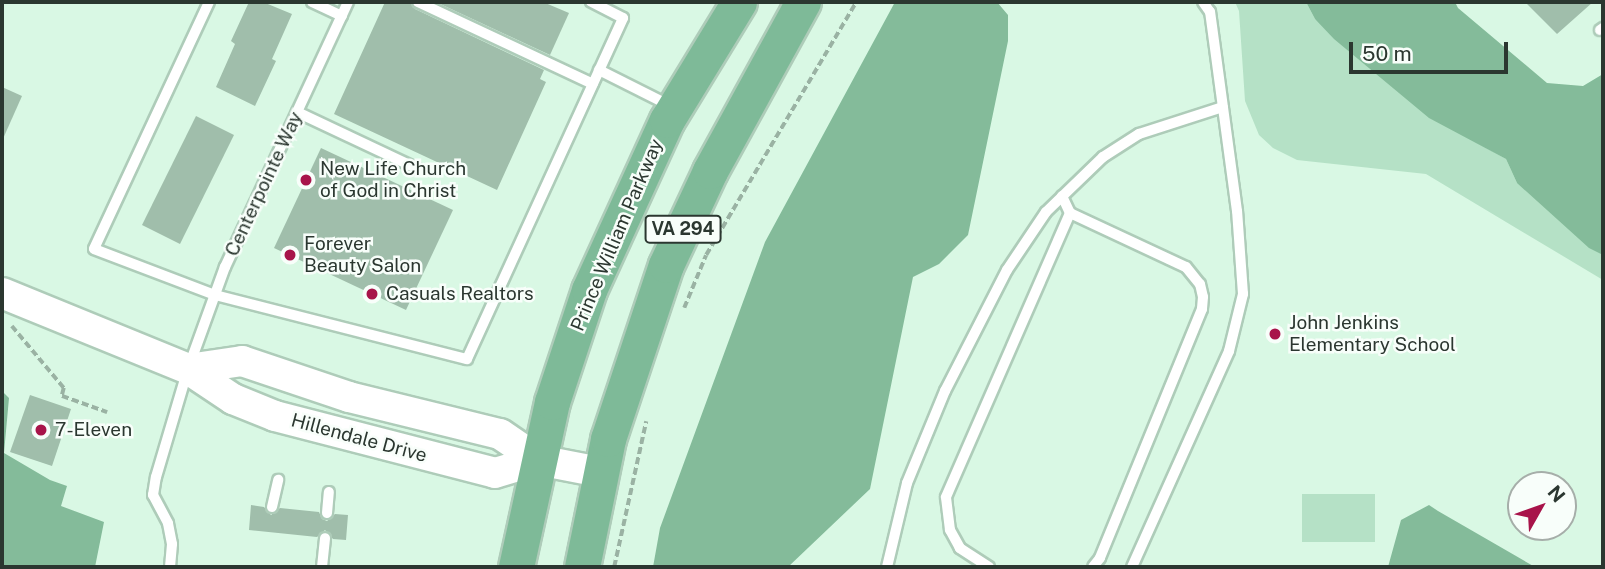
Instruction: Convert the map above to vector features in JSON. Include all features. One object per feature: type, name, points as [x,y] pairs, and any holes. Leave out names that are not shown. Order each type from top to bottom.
[{"type":"highway","name":"Prince William Parkway","points":[[516,567],[554,394],[589,290],[675,108],[739,2]]},
{"type":"highway","name":"VA 294","points":[[582,567],[600,471],[624,384],[666,265],[710,171],[803,2]]},
{"type":"main road","name":"Hillendale Drive","points":[[2,293],[188,369],[233,399],[275,416],[495,473],[538,460]]},
{"type":"main road","name":"Hillendale Drive","points":[[188,369],[242,361],[348,397],[500,435],[538,460],[600,471]]},
{"type":"lane","points":[[209,2],[94,249],[215,295],[467,359],[623,18],[591,2]]},
{"type":"lane","points":[[312,2],[342,16]]},
{"type":"lane","name":"Centerpointe Way","points":[[170,567],[172,544],[168,523],[153,495],[188,369],[215,295],[348,2]]},
{"type":"lane","points":[[418,2],[593,84]]},
{"type":"lane","points":[[1132,567],[1229,351],[1243,294],[1237,211],[1210,12],[1203,2]]},
{"type":"lane","points":[[599,70],[675,108]]},
{"type":"lane","points":[[887,567],[907,483],[945,391],[1007,270],[1046,212],[1104,157],[1139,134],[1223,107]]},
{"type":"lane","points":[[297,111],[418,169]]},
{"type":"lane","points":[[1062,196],[1070,213],[1176,261],[1186,267],[1200,284],[1202,309],[1100,558],[1093,567]]},
{"type":"lane","points":[[989,567],[960,548],[950,530],[946,497],[1070,213]]},
{"type":"lane","points":[[272,507],[278,480]]},
{"type":"lane","points":[[327,513],[329,492]]},
{"type":"lane","points":[[322,567],[325,538]]},
{"type":"path","points":[[679,319],[706,255],[856,2]]},
{"type":"path","points":[[11,325],[64,388],[62,396],[107,412]]},
{"type":"path","points":[[614,567],[640,456],[647,412]]},
{"type":"green space","points":[[895,2],[997,2],[1008,15],[1008,41],[968,235],[939,264],[913,277],[870,489],[788,567],[653,567],[660,528],[765,242]]},
{"type":"green space","points":[[1235,2],[1306,2],[1315,19],[1472,140],[1506,159],[1517,183],[1603,155],[1603,280],[1426,174],[1297,160],[1273,148],[1259,135],[1245,101],[1239,11]]},
{"type":"green space","points":[[1306,2],[1455,2],[1458,8],[1547,83],[1583,86],[1603,74],[1603,255],[1589,248],[1517,183],[1506,159],[1429,118],[1334,39],[1315,19]]},
{"type":"green space","points":[[2,391],[9,398],[4,453],[50,480],[67,486],[61,506],[104,522],[95,567],[2,567]]},
{"type":"green space","points":[[1302,494],[1375,494],[1375,542],[1302,542]]},
{"type":"green space","points":[[1429,505],[1535,567],[1388,567],[1401,520]]},
{"type":"building","points":[[249,2],[263,2],[292,14],[272,59],[276,61],[255,106],[216,87],[235,44],[231,41]]},
{"type":"building","points":[[385,2],[410,2],[415,9],[544,70],[540,79],[546,82],[497,190],[334,114]]},
{"type":"building","points":[[436,2],[543,2],[569,13],[550,55]]},
{"type":"building","points":[[1525,2],[1593,2],[1557,34]]},
{"type":"building","points":[[2,87],[22,96],[2,141]]},
{"type":"building","points":[[196,116],[234,135],[180,244],[142,225]]},
{"type":"building","points":[[321,148],[453,210],[406,310],[274,248]]},
{"type":"building","name":"7-Eleven","points":[[30,395],[71,409],[52,466],[10,452]]},
{"type":"building","points":[[251,505],[264,507],[271,515],[280,508],[319,512],[322,519],[327,521],[335,514],[348,515],[346,540],[333,539],[325,530],[317,537],[249,530]]},
{"type":"place","name":"New Life Church of God in Christ","points":[[306,180]]},
{"type":"place","name":"Forever Beauty Salon","points":[[290,255]]},
{"type":"place","name":"Casuals Realtors","points":[[372,294]]},
{"type":"place","name":"John Jenkins Elementary School","points":[[1275,334]]},
{"type":"place","name":"7-Eleven","points":[[41,430]]}]
